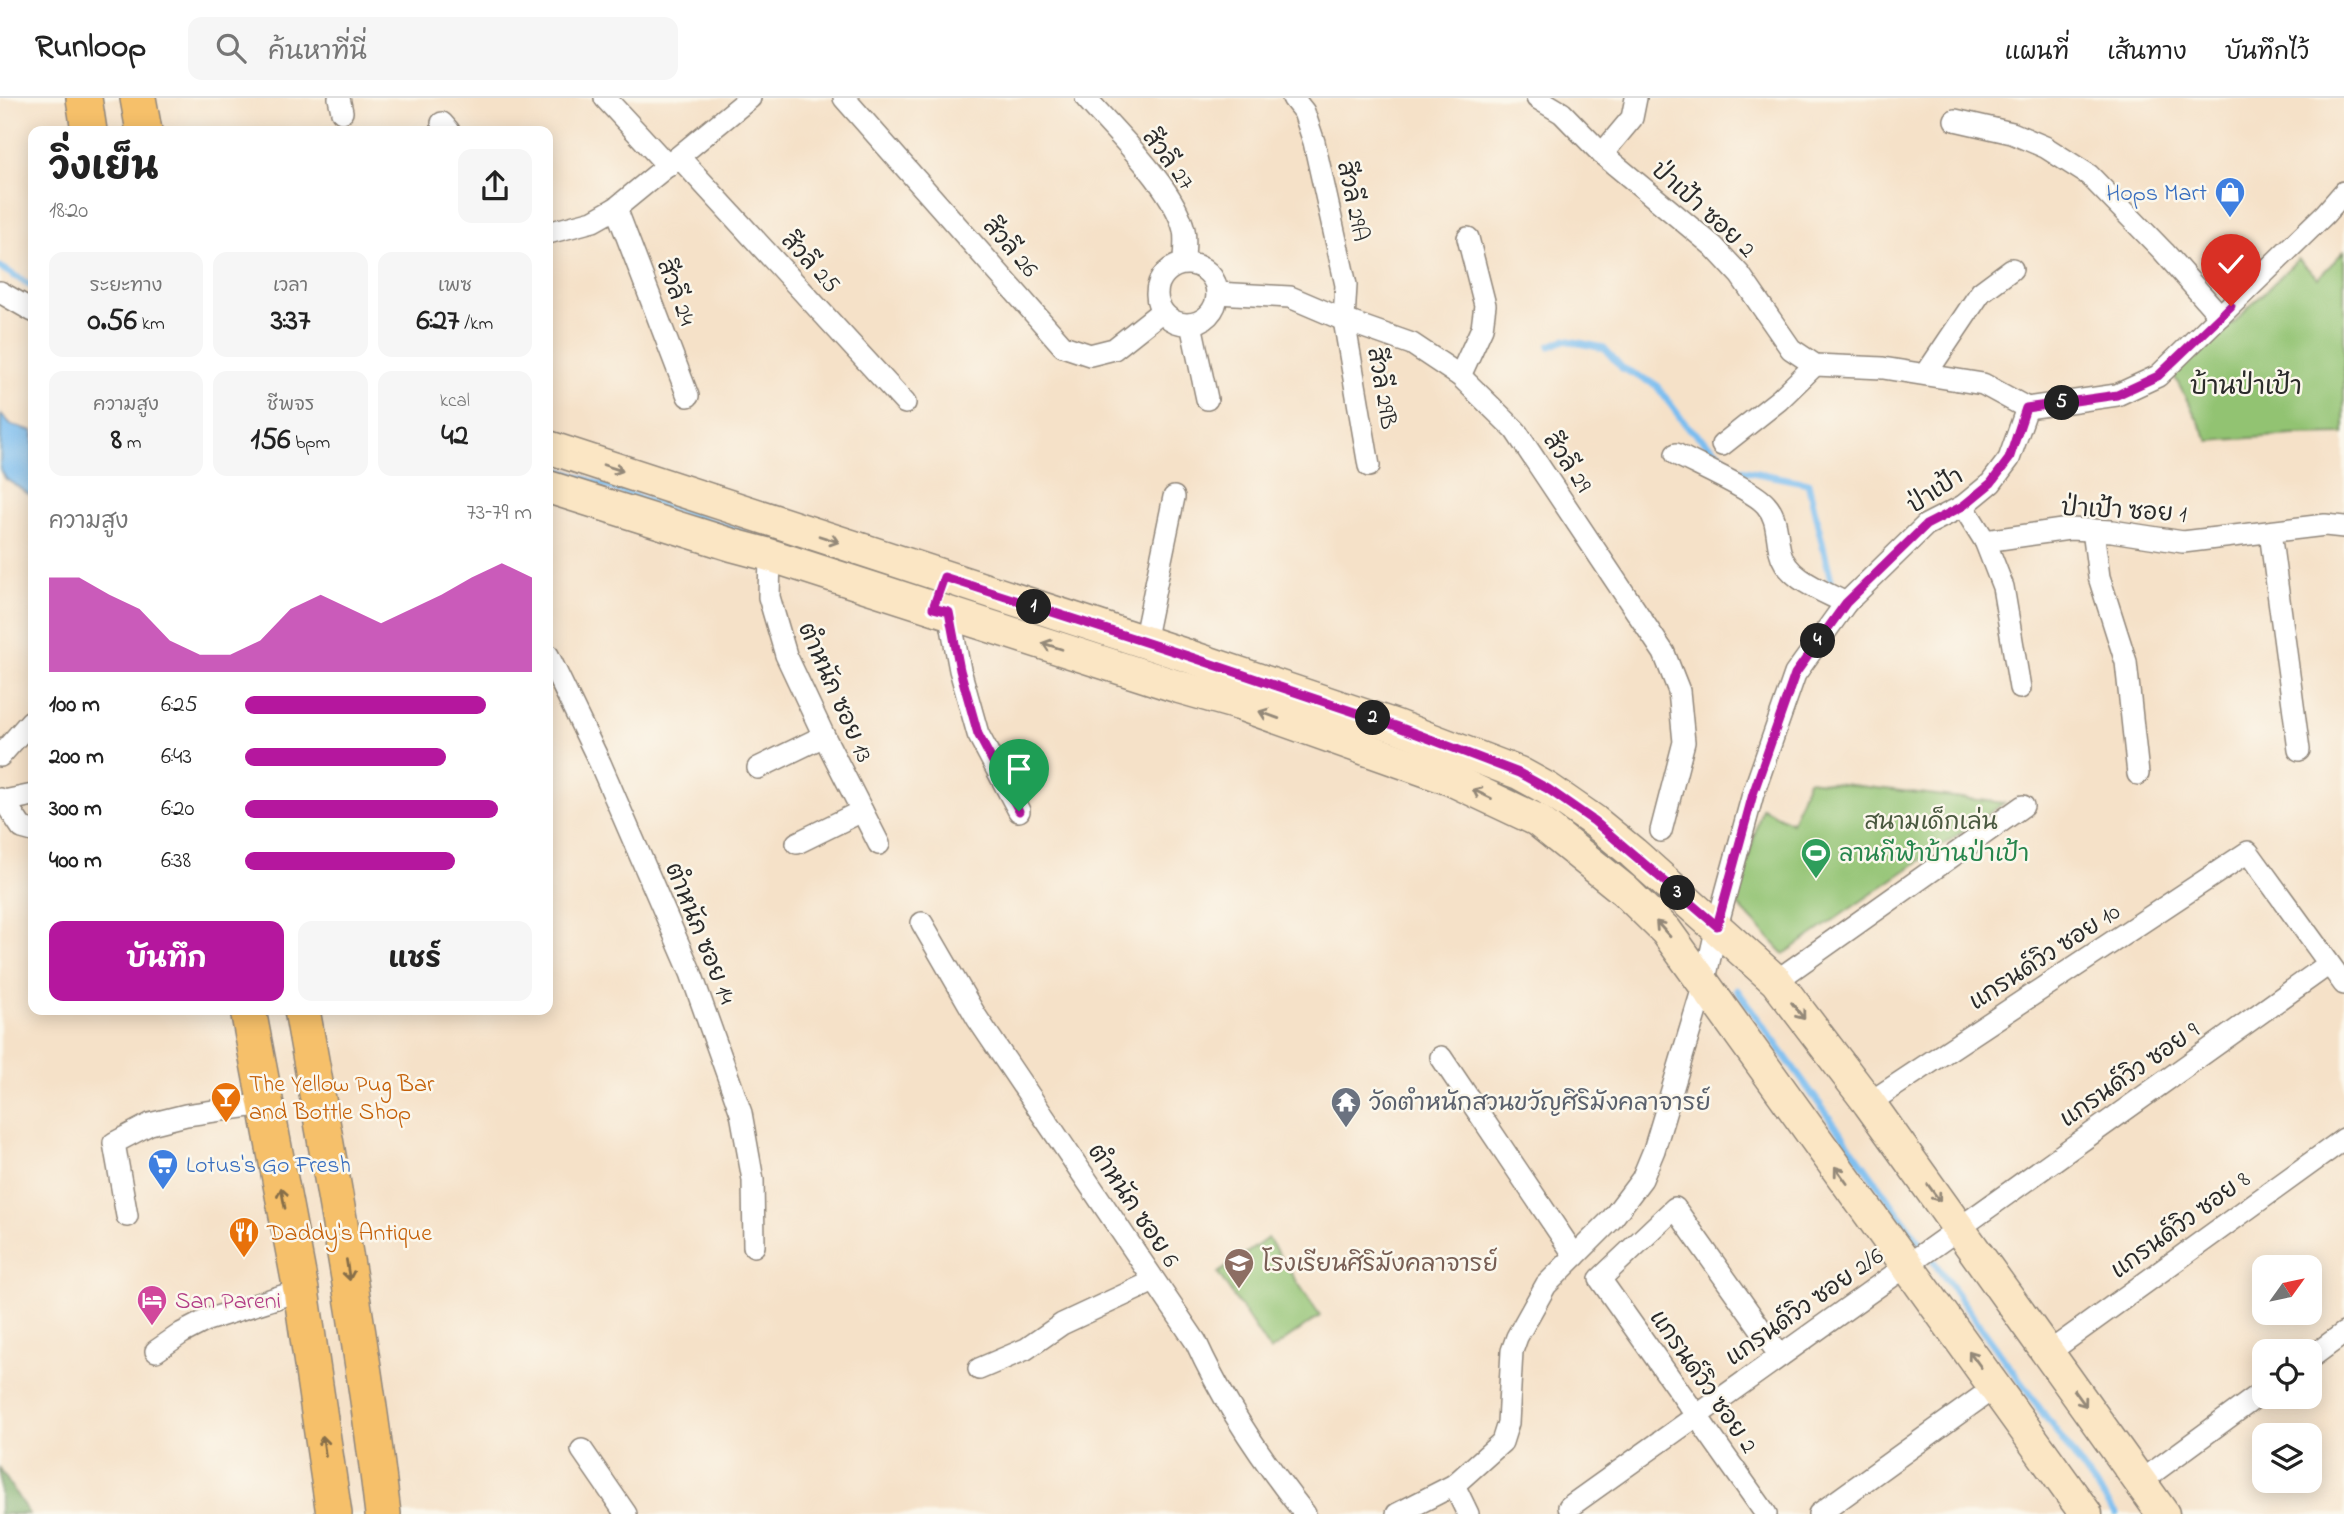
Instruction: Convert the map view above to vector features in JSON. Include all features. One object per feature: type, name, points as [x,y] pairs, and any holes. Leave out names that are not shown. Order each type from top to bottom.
[{"type":"main road","points":[[83,98],[88,126]]},
{"type":"main road","points":[[138,98],[143,126]]},
{"type":"main road","points":[[249,1015],[301,1290],[334,1514]]},
{"type":"main road","points":[[303,1015],[349,1271],[372,1420],[383,1514]]},
{"type":"street","name":"สีวลี 25","points":[[605,98],[674,162],[905,402]]},
{"type":"street","points":[[553,232],[593,221],[617,208],[750,98]]},
{"type":"street","name":"สีวลี 26","points":[[845,98],[1063,345],[1090,355],[1114,349],[1162,311]]},
{"type":"street","name":"สีวลี 27","points":[[1086,98],[1158,181],[1172,203],[1184,230],[1184,263]]},
{"type":"street","name":"สีวลี 29A","points":[[1293,98],[1304,112],[1314,142],[1346,285],[1344,320]]},
{"type":"street","name":"ป่าเป้า ซอย 2","points":[[1538,98],[1562,113],[1602,153],[1713,246],[1740,275],[1791,349],[1815,365]]},
{"type":"street","points":[[1602,153],[1632,118],[1636,98]]},
{"type":"street","points":[[1955,120],[2011,133],[2034,142],[2089,175],[2165,251],[2220,316]]},
{"type":"street","points":[[1722,445],[1779,400],[1815,365],[1883,368],[1983,384],[2026,408],[2117,395],[2158,376],[2325,214],[2344,192]]},
{"type":"street","name":"สีวลี 24","points":[[617,208],[688,396]]},
{"type":"street","points":[[1460,376],[1482,328],[1485,304],[1468,238]]},
{"type":"street","points":[[1195,264],[1212,276],[1217,293],[1216,304],[1202,320],[1180,324],[1162,311],[1157,302],[1156,291],[1165,272],[1173,266],[1195,264]]},
{"type":"street","points":[[1926,374],[1980,292],[2012,269]]},
{"type":"street","points":[[0,292],[28,308]]},
{"type":"street","name":"สีวลี 29","points":[[1217,293],[1290,297],[1412,344],[1460,376],[1515,430],[1664,653],[1679,691],[1684,742],[1661,831]]},
{"type":"street","name":"สีวลี 29B","points":[[1344,320],[1369,466]]},
{"type":"street","points":[[1191,324],[1207,399]]},
{"type":"street","name":"ป่าเป้า","points":[[1397,1514],[1454,1485],[1502,1442],[1508,1423],[1512,1351],[1517,1337],[1546,1285],[1611,1220],[1642,1179],[1654,1150],[1704,984],[1753,794],[1795,674],[1846,603],[1926,525],[1963,506],[1991,483],[2009,459],[2026,408]]},
{"type":"street","points":[[553,449],[940,597],[1054,647],[1239,704],[1405,762],[1450,779],[1537,820],[1632,898],[1666,931],[1915,1260],[1995,1387],[2084,1513]]},
{"type":"street","points":[[1676,454],[1762,500],[1774,517],[1780,554],[1786,567],[1795,575],[1846,603]]},
{"type":"street","points":[[553,489],[770,555],[940,597],[1144,642],[1396,726],[1519,773],[1548,789],[1594,821],[1717,926],[1776,981],[1869,1103],[1953,1232],[2048,1353],[2163,1514]]},
{"type":"street","points":[[1144,642],[1174,496]]},
{"type":"street","points":[[1963,506],[1985,541],[2003,587],[2020,688]]},
{"type":"street","name":"ป่าเป้า ซอย 1","points":[[1985,541],[2069,529],[2183,542],[2325,524],[2344,527]]},
{"type":"street","points":[[2093,530],[2099,577],[2126,662],[2138,774]]},
{"type":"street","points":[[2270,532],[2299,750]]},
{"type":"street","name":"ตำหนัก ซอย 13","points":[[770,555],[769,597],[786,655],[879,844]]},
{"type":"street","points":[[940,597],[978,734],[1019,811]]},
{"type":"street","name":"ตำหนัก ซอย 14","points":[[553,665],[600,763],[691,973],[741,1113],[753,1180],[754,1246]]},
{"type":"street","points":[[0,756],[28,724]]},
{"type":"street","points":[[758,768],[824,736]]},
{"type":"street","points":[[28,796],[2,800],[22,828],[28,830]]},
{"type":"street","points":[[1776,981],[2023,806]]},
{"type":"street","points":[[797,843],[862,811]]},
{"type":"street","name":"แกรนด์วิว ซอย 10","points":[[1869,1103],[2248,852],[2329,964]]},
{"type":"street","name":"ตำหนัก ซอย 6","points":[[922,923],[977,1018],[1196,1342],[1215,1384],[1269,1469],[1306,1514]]},
{"type":"street","points":[[2329,964],[2344,984]]},
{"type":"street","name":"แกรนด์วิว ซอย 9","points":[[1915,1260],[2329,964]]},
{"type":"street","points":[[1441,1056],[1575,1256]]},
{"type":"street","points":[[127,1216],[114,1143],[150,1124],[186,1115],[265,1104]]},
{"type":"street","name":"แกรนด์วิว ซอย 8","points":[[2048,1353],[2344,1139]]},
{"type":"street","name":"แกรนด์วิว ซอย 2","points":[[1766,1514],[1600,1279],[1675,1209],[1780,1356]]},
{"type":"street","name":"แกรนด์วิว ซอย 2/6","points":[[1569,1507],[1915,1260]]},
{"type":"street","points":[[979,1368],[1026,1349],[1062,1324],[1154,1281]]},
{"type":"street","points":[[156,1350],[207,1320],[301,1290]]},
{"type":"street","points":[[2322,1349],[2344,1333]]},
{"type":"street","points":[[1819,1514],[1995,1387]]},
{"type":"street","points":[[2140,1482],[2252,1400]]},
{"type":"street","points":[[582,1450],[626,1514]]},
{"type":"street","points":[[1454,1485],[1468,1514]]},
{"type":"green space","points":[[2344,251],[2344,434],[2209,441],[2173,374],[2210,346],[2298,259],[2318,278]]},
{"type":"green space","name":"ลานกีฬาบ้านป่าเป้า","points":[[1808,780],[2004,803],[1784,954],[1736,903],[1762,808],[1792,823]]},
{"type":"green space","points":[[1268,1238],[1320,1316],[1270,1351],[1218,1273]]},
{"type":"green space","points":[[0,1469],[29,1514],[0,1514]]},
{"type":"water","points":[[1,414],[11,425],[28,430],[28,494],[6,479],[0,469]]},
{"type":"waterway","points":[[0,267],[28,284]]},
{"type":"waterway","points":[[1550,346],[1564,340],[1604,348],[1622,368],[1656,385],[1686,425],[1736,469],[1808,483],[1831,580]]},
{"type":"waterway","points":[[553,469],[746,533]]},
{"type":"waterway","points":[[1488,780],[1515,793]]},
{"type":"waterway","points":[[1737,990],[2116,1514]]},
{"type":"place","name":"Hops Mart","points":[[2230,219]]},
{"type":"place","name":"ลานกีฬาบ้านป่าเป้า","points":[[1816,880]]},
{"type":"place","name":"The Yellow Pug Bar and Bottle Shop","points":[[226,1124]]},
{"type":"place","name":"วัดตำหนักสวนขวัญศิริมังคลาจารย์","points":[[1346,1129]]},
{"type":"place","name":"Lotus's Go Fresh","points":[[163,1191]]},
{"type":"place","name":"Daddy's Antique","points":[[244,1259]]},
{"type":"place","name":"โรงเรียนศิริมังคลาจารย์","points":[[1239,1290]]},
{"type":"place","name":"San Pareni","points":[[152,1327]]},
{"type":"district","name":"บ้านป่าเป้า","points":[[2246,385]]},
{"type":"route","points":[[1019,811],[978,734],[960,670],[949,612],[933,608],[944,577],[1396,726],[1519,773],[1548,789],[1594,821],[1717,926],[1753,794],[1795,674],[1846,603],[1926,525],[1963,506],[1991,483],[2009,459],[2026,408],[2117,395],[2158,376],[2231,306]]},
{"type":"park label","name":"สนามเด็กเล่น","points":[[1931,821]]}]
